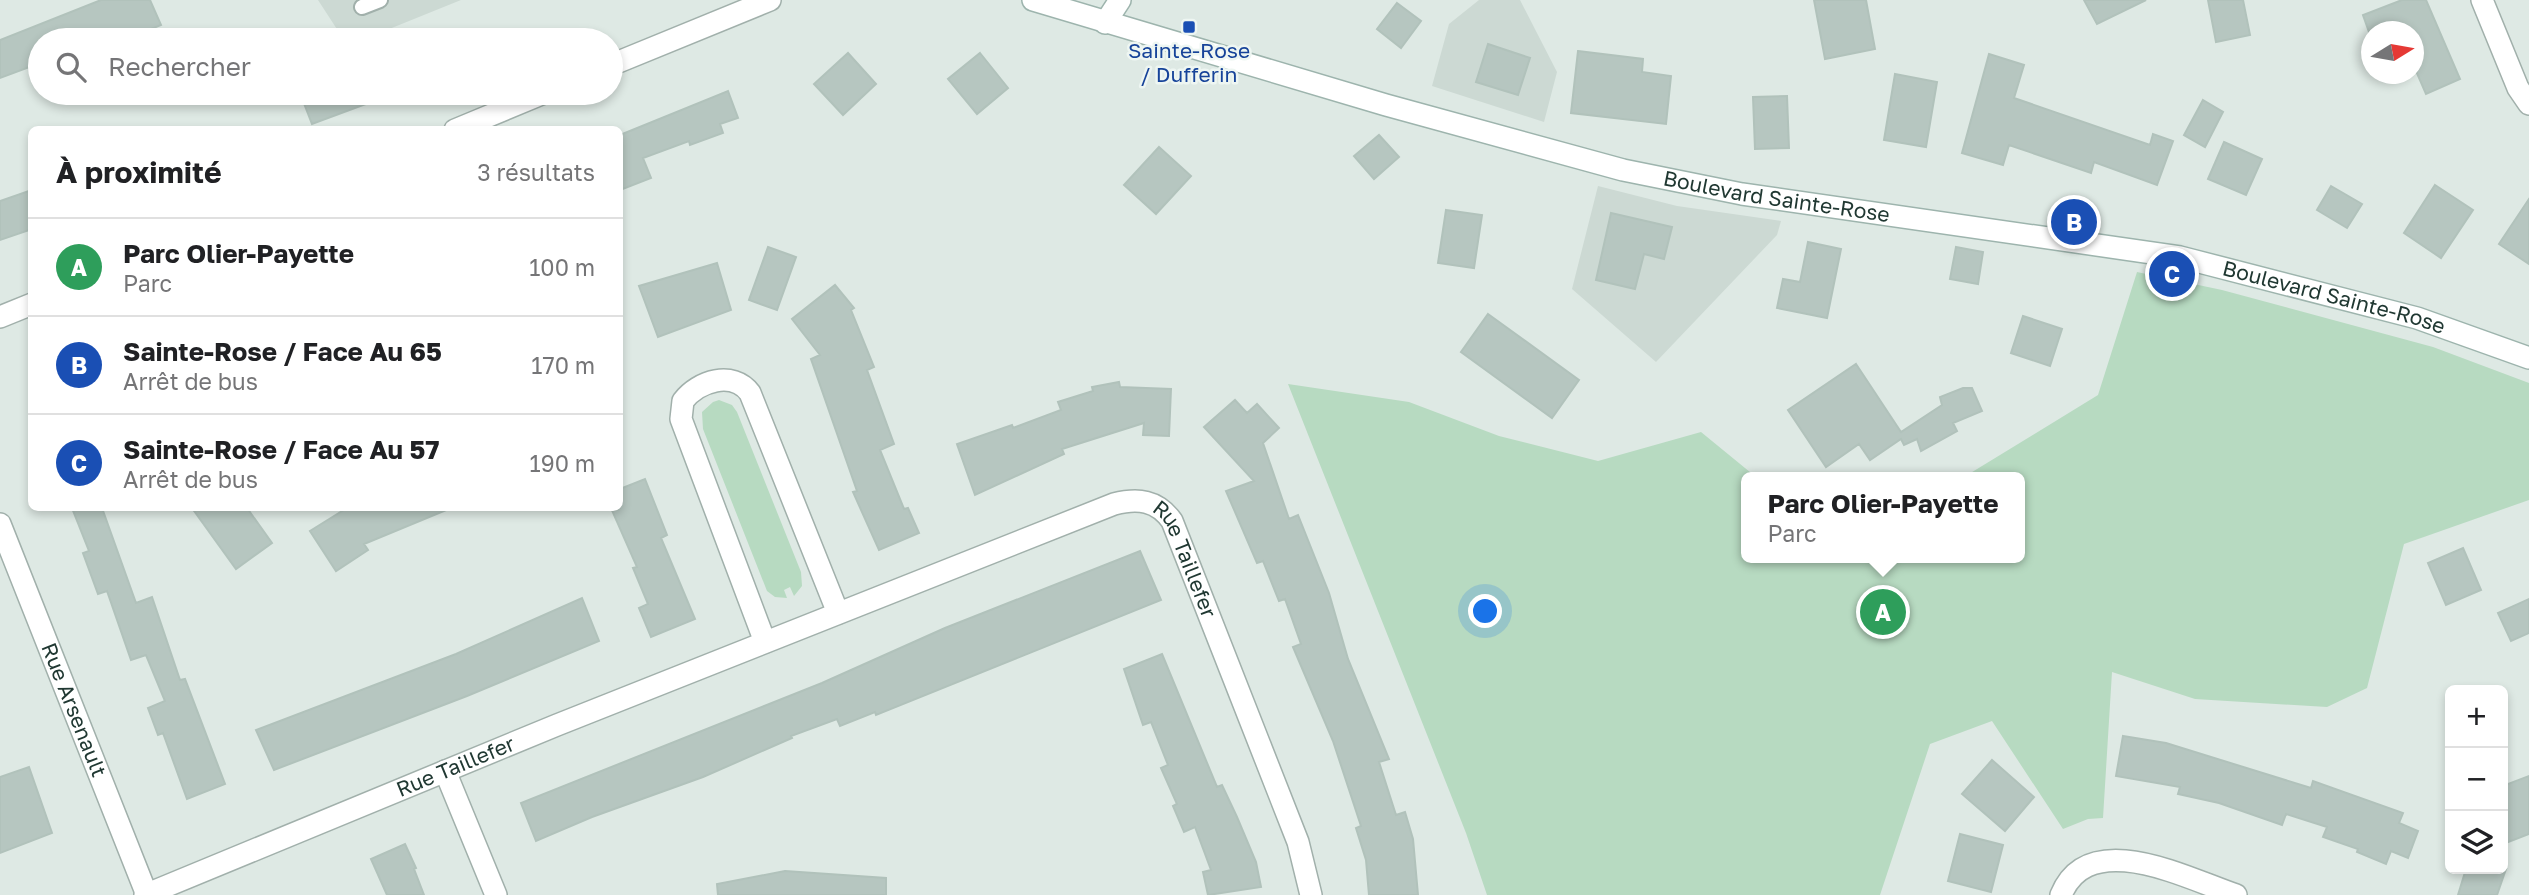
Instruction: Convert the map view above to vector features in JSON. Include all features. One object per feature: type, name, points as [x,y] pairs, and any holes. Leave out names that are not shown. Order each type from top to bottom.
[{"type":"street","points":[[623,60],[770,0]]},
{"type":"street","name":"Boulevard Sainte-Rose","points":[[1033,0],[1499,137],[1664,180],[1742,194],[2059,237],[2180,257],[2427,320],[2529,358]]},
{"type":"street","points":[[1105,23],[1120,0]]},
{"type":"street","points":[[2482,0],[2518,88],[2529,104]]},
{"type":"street","points":[[464,126],[515,105]]},
{"type":"street","points":[[0,317],[28,306]]},
{"type":"street","points":[[765,642],[681,419],[683,401],[703,386],[729,379],[738,381],[750,393],[838,612]]},
{"type":"street","name":"Rue Taillefer","points":[[147,895],[838,612],[1114,504],[1135,500],[1159,507],[1172,521],[1178,534],[1298,842],[1311,895]]},
{"type":"street","name":"Rue Arsenault","points":[[1,531],[147,895]]},
{"type":"street","points":[[445,771],[496,895]]},
{"type":"street","points":[[2061,895],[2068,881],[2082,869],[2111,859],[2130,860],[2236,895]]},
{"type":"lane","points":[[362,7],[380,0]]},
{"type":"shaded area","points":[[318,0],[461,0],[392,28],[336,28]]},
{"type":"shaded area","points":[[1479,0],[1520,0],[1557,72],[1544,122],[1432,86],[1449,24]]},
{"type":"shaded area","points":[[1598,186],[1677,206],[1781,221],[1777,235],[1656,362],[1572,289]]},
{"type":"green space","points":[[2137,272],[2222,290],[2433,347],[2529,383],[2529,500],[2404,544],[2367,688],[2327,707],[2195,699],[2112,672],[2103,818],[2088,819],[2063,829],[1992,721],[1930,744],[1880,895],[1487,895],[1466,833],[1288,384],[1409,402],[1499,436],[1598,461],[1701,432],[1750,472],[1741,472],[1741,563],[2025,563],[2025,472],[1972,472],[2098,395]]},
{"type":"green space","points":[[719,400],[732,405],[737,412],[801,572],[802,586],[794,596],[790,587],[784,590],[787,598],[775,597],[767,591],[703,429],[702,412]]},
{"type":"building","points":[[101,0],[150,0],[161,25],[154,28],[30,28]]},
{"type":"building","points":[[1814,0],[1866,0],[1875,49],[1825,59]]},
{"type":"building","points":[[2084,0],[2146,0],[2097,24]]},
{"type":"building","points":[[2208,0],[2243,0],[2250,35],[2216,42]]},
{"type":"building","points":[[2402,0],[2426,0],[2460,79],[2426,94],[2422,84],[2424,84],[2424,21],[2365,21],[2363,15]]},
{"type":"building","points":[[1397,3],[1421,21],[1401,48],[1377,29]]},
{"type":"building","points":[[28,29],[28,68],[0,78],[0,40]]},
{"type":"building","points":[[1488,44],[1530,58],[1518,95],[1476,82]]},
{"type":"building","points":[[1578,51],[1643,59],[1642,72],[1671,76],[1666,124],[1571,113]]},
{"type":"building","points":[[848,53],[876,84],[843,115],[814,84]]},
{"type":"building","points":[[980,53],[1008,88],[977,114],[948,79]]},
{"type":"building","points":[[1989,54],[2024,65],[2014,98],[2150,145],[2153,134],[2173,141],[2157,185],[2094,162],[2091,173],[2009,145],[2003,165],[1962,153]]},
{"type":"building","points":[[1895,74],[1937,82],[1926,147],[1884,140]]},
{"type":"building","points":[[728,91],[738,118],[720,124],[723,133],[690,145],[689,141],[643,158],[651,178],[623,189],[623,134]]},
{"type":"building","points":[[1787,96],[1789,148],[1755,149],[1753,97]]},
{"type":"building","points":[[2203,100],[2223,112],[2205,147],[2184,135]]},
{"type":"building","points":[[305,105],[363,105],[312,124]]},
{"type":"building","points":[[1379,135],[1399,157],[1374,179],[1354,156]]},
{"type":"building","points":[[2224,142],[2262,159],[2246,195],[2208,179]]},
{"type":"building","points":[[1159,147],[1191,176],[1156,214],[1124,185]]},
{"type":"building","points":[[2435,185],[2473,210],[2441,258],[2404,233]]},
{"type":"building","points":[[2331,186],[2362,204],[2347,228],[2317,210]]},
{"type":"building","points":[[28,191],[28,230],[0,240],[0,201]]},
{"type":"building","points":[[2529,199],[2529,264],[2499,244]]},
{"type":"building","points":[[1446,210],[1482,215],[1474,268],[1438,263]]},
{"type":"building","points":[[1611,213],[1672,227],[1664,259],[1644,254],[1635,289],[1596,280]]},
{"type":"building","points":[[1808,242],[1841,249],[1827,318],[1777,308],[1783,279],[1800,282]]},
{"type":"building","points":[[768,247],[796,257],[777,310],[749,300]]},
{"type":"building","points":[[1956,247],[1983,252],[1978,284],[1950,279]]},
{"type":"building","points":[[717,263],[731,310],[658,337],[639,286]]},
{"type":"building","points":[[835,285],[854,308],[851,310],[874,367],[867,370],[894,444],[880,450],[904,509],[908,508],[919,533],[879,550],[853,492],[857,491],[811,359],[820,355],[792,319]]},
{"type":"building","points":[[1488,314],[1579,380],[1552,418],[1461,352]]},
{"type":"building","points":[[2023,316],[2062,329],[2050,366],[2011,353]]},
{"type":"building","points":[[1856,364],[1901,432],[1942,405],[1940,397],[1963,388],[1972,388],[1982,411],[1953,423],[1957,431],[1921,451],[1917,439],[1904,445],[1901,439],[1870,460],[1859,444],[1826,467],[1788,410]]},
{"type":"building","points":[[1119,382],[1120,387],[1171,389],[1169,436],[1143,435],[1144,423],[1062,449],[1064,454],[975,495],[957,444],[1012,425],[1013,428],[1061,410],[1058,402],[1093,391],[1092,387]]},
{"type":"building","points":[[1235,400],[1247,413],[1257,404],[1279,428],[1263,443],[1289,519],[1298,515],[1329,593],[1348,659],[1389,759],[1379,762],[1396,815],[1405,812],[1413,839],[1418,895],[1369,895],[1366,860],[1356,828],[1361,826],[1333,741],[1293,647],[1301,644],[1285,599],[1279,601],[1263,561],[1257,563],[1226,491],[1254,481],[1204,427]]},
{"type":"building","points":[[645,479],[667,535],[661,538],[695,619],[651,637],[639,608],[648,604],[633,568],[637,567],[612,511],[623,511],[623,488]]},
{"type":"building","points":[[73,511],[103,511],[136,603],[152,597],[180,680],[185,679],[225,784],[187,799],[163,733],[158,735],[148,708],[165,701],[146,655],[131,660],[107,591],[98,594],[83,553],[89,551]]},
{"type":"building","points":[[194,511],[249,511],[272,543],[236,569]]},
{"type":"building","points":[[342,511],[444,511],[364,544],[368,550],[336,571],[310,531]]},
{"type":"building","points":[[2463,548],[2481,590],[2446,605],[2428,563]]},
{"type":"building","points":[[1140,551],[1161,600],[876,715],[875,712],[840,726],[837,719],[791,736],[792,738],[703,777],[592,817],[536,841],[521,803],[822,683],[945,628]]},
{"type":"building","points":[[582,598],[599,641],[467,696],[274,770],[256,730],[456,654]]},
{"type":"building","points":[[2529,599],[2529,633],[2511,641],[2498,613]]},
{"type":"building","points":[[1162,654],[1217,787],[1222,785],[1237,817],[1256,862],[1261,887],[1208,895],[1203,872],[1211,870],[1195,827],[1184,832],[1173,806],[1177,804],[1161,768],[1168,765],[1151,722],[1143,725],[1124,669]]},
{"type":"building","points":[[2123,736],[2166,743],[2311,788],[2313,781],[2403,813],[2399,823],[2418,831],[2408,858],[2391,851],[2386,864],[2357,852],[2358,849],[2323,837],[2327,827],[2286,814],[2282,825],[2219,803],[2178,794],[2180,787],[2116,776]]},
{"type":"building","points":[[1992,760],[2034,797],[2005,831],[1962,794]]},
{"type":"building","points":[[29,767],[52,833],[0,853],[0,777]]},
{"type":"building","points":[[2529,776],[2529,834],[2508,842],[2508,811],[2508,784]]},
{"type":"building","points":[[1960,834],[2003,845],[1991,892],[1948,881]]},
{"type":"building","points":[[405,844],[424,895],[387,895],[371,859]]},
{"type":"building","points":[[785,871],[886,878],[886,895],[718,895],[717,884]]},
{"type":"building","points":[[2464,874],[2504,874],[2497,895],[2458,895]]},
{"type":"place","name":"Sainte-Rose / Dufferin","points":[[1189,27]]},
{"type":"place","name":"Sainte-Rose / Face Au 65","points":[[2074,222]]},
{"type":"place","name":"Sainte-Rose / Face Au 57","points":[[2172,274]]},
{"type":"place","name":"Parc Olier-Payette","points":[[1883,612]]}]
